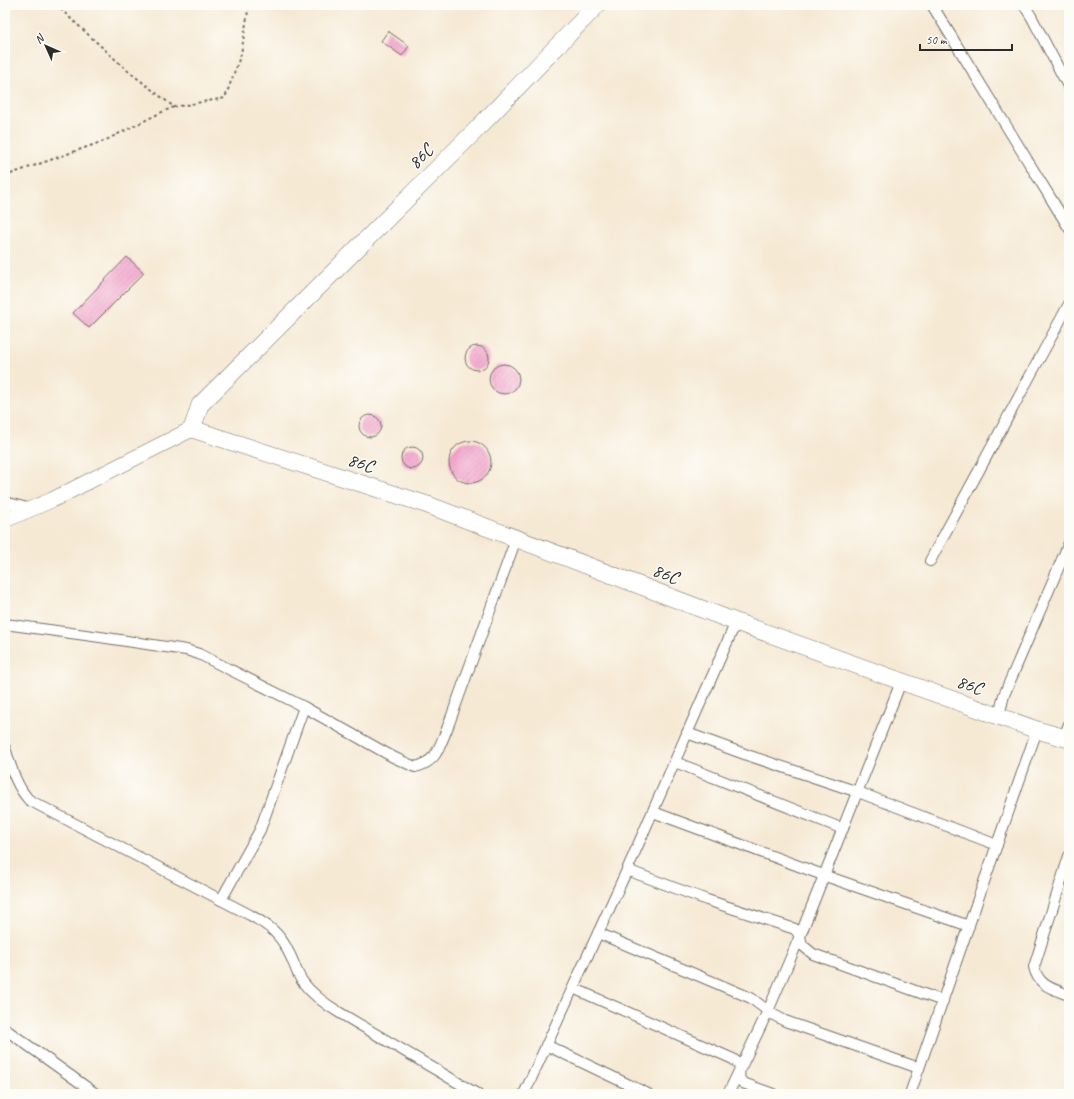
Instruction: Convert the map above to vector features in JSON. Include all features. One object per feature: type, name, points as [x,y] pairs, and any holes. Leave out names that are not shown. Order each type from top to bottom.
[{"type":"main road","name":"86C","points":[[597,5],[475,131],[200,405],[192,429],[428,505],[736,622],[1037,730],[1067,733]]},
{"type":"main road","points":[[5,520],[52,500],[192,429]]},
{"type":"street","points":[[932,5],[1069,228]]},
{"type":"street","points":[[1024,5],[1069,88]]},
{"type":"street","points":[[930,561],[1069,304]]},
{"type":"street","points":[[5,502],[31,509]]},
{"type":"street","points":[[5,624],[186,650],[199,654],[304,708],[408,765],[415,767],[428,763],[434,758],[447,729],[516,539]]},
{"type":"street","points":[[999,716],[1004,695],[1069,543]]},
{"type":"street","points":[[524,1094],[627,870],[736,622]]},
{"type":"street","points":[[728,1094],[768,1011],[800,936],[901,682]]},
{"type":"street","points":[[221,900],[260,830],[304,708]]},
{"type":"street","points":[[910,1094],[1037,730]]},
{"type":"street","points":[[687,734],[858,792],[997,845]]},
{"type":"street","points":[[5,748],[16,780],[22,793],[29,800],[266,924],[278,935],[289,952],[297,972],[303,982],[319,1000],[478,1094]]},
{"type":"street","points":[[675,762],[843,829]]},
{"type":"street","points":[[653,812],[823,875],[969,926]]},
{"type":"street","points":[[1069,856],[1034,967],[1038,979],[1044,984],[1069,995]]},
{"type":"street","points":[[627,870],[707,900],[787,926],[795,930],[800,936],[802,946],[813,954],[943,1001]]},
{"type":"street","points":[[598,933],[751,998],[768,1011],[785,1021],[919,1068]]},
{"type":"street","points":[[573,988],[733,1059],[740,1065],[739,1077],[743,1083],[773,1094]]},
{"type":"street","points":[[5,1029],[96,1094]]},
{"type":"street","points":[[546,1045],[648,1094]]},
{"type":"path","points":[[56,5],[128,71],[174,107]]},
{"type":"path","points":[[5,176],[104,141],[174,107],[225,98],[241,54],[248,5]]},
{"type":"building","points":[[388,31],[409,46],[402,56],[381,41]]},
{"type":"building","points":[[127,257],[144,273],[89,328],[73,313]]},
{"type":"building","points":[[477,346],[486,349],[489,358],[486,367],[477,370],[468,367],[465,358],[468,349]]},
{"type":"building","points":[[504,364],[515,368],[519,379],[515,390],[504,394],[493,390],[489,379],[493,368]]},
{"type":"building","points":[[370,415],[378,418],[381,426],[378,434],[370,437],[362,434],[359,426],[362,418]]},
{"type":"building","points":[[466,441],[474,441],[482,444],[488,450],[491,462],[488,474],[482,480],[474,483],[466,483],[458,480],[452,474],[449,466],[449,458],[452,450],[458,444]]},
{"type":"building","points":[[412,447],[420,450],[423,458],[420,466],[412,469],[404,466],[401,458],[404,450]]}]
